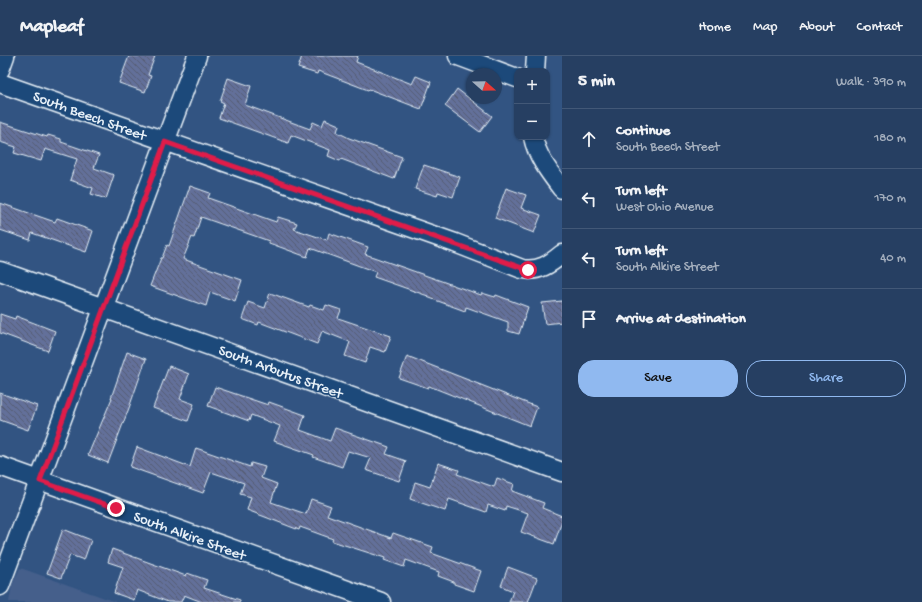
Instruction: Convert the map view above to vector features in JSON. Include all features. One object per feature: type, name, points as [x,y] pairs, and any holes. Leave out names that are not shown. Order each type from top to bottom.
[{"type":"street","points":[[0,70],[5,56]]},
{"type":"street","points":[[0,586],[197,56]]},
{"type":"street","points":[[458,56],[514,77]]},
{"type":"street","points":[[535,68],[536,56]]},
{"type":"street","name":"South Beech Street","points":[[0,82],[522,269],[528,270],[540,268],[547,265],[562,254]]},
{"type":"street","points":[[534,140],[540,155],[562,189]]},
{"type":"street","name":"South Arbutus Street","points":[[0,271],[562,472]]},
{"type":"street","name":"South Alkire Street","points":[[0,466],[381,602]]},
{"type":"shaded area","points":[[20,568],[116,602],[9,602],[12,585]]},
{"type":"building","points":[[129,56],[155,56],[148,75],[151,76],[145,92],[119,83]]},
{"type":"building","points":[[302,56],[358,56],[356,62],[412,84],[416,76],[431,82],[421,109],[318,71],[317,74],[298,68]]},
{"type":"building","points":[[228,78],[251,86],[245,105],[310,129],[313,122],[322,126],[325,119],[339,125],[337,132],[349,138],[402,157],[394,179],[341,159],[340,161],[328,156],[330,150],[291,135],[288,143],[219,118],[224,103],[220,101]]},
{"type":"building","points":[[457,89],[466,96],[466,104],[476,104],[492,116],[480,132],[445,106]]},
{"type":"building","points":[[0,122],[47,137],[48,135],[61,139],[61,142],[99,155],[94,168],[114,175],[106,199],[91,194],[93,188],[70,180],[77,159],[45,149],[41,161],[14,153],[16,147],[0,142]]},
{"type":"building","points":[[424,165],[460,177],[453,197],[438,192],[437,196],[415,189]]},
{"type":"building","points":[[190,186],[210,193],[208,198],[276,222],[278,217],[297,223],[294,229],[327,240],[329,233],[368,247],[365,254],[481,295],[482,293],[495,297],[496,295],[528,307],[519,334],[508,331],[508,322],[466,307],[465,311],[374,277],[376,272],[310,248],[307,257],[269,243],[269,241],[201,217],[194,238],[192,237],[183,259],[242,280],[235,301],[210,292],[206,306],[150,286],[167,245],[169,246]]},
{"type":"building","points":[[506,188],[526,195],[521,208],[541,215],[534,233],[495,218]]},
{"type":"building","points":[[0,203],[55,222],[57,218],[93,231],[86,252],[32,233],[30,240],[0,230]]},
{"type":"building","points":[[270,293],[309,307],[310,305],[324,310],[326,305],[341,310],[338,318],[391,336],[385,352],[370,347],[365,363],[345,356],[350,342],[322,331],[317,344],[259,322],[258,325],[242,319],[248,302],[265,308]]},
{"type":"building","points":[[562,301],[562,322],[545,324],[542,303]]},
{"type":"building","points":[[0,314],[15,319],[16,316],[55,331],[48,351],[0,333]]},
{"type":"building","points":[[127,352],[146,359],[108,463],[88,455],[112,398]]},
{"type":"building","points":[[407,356],[537,407],[530,426],[429,386],[428,388],[399,378]]},
{"type":"building","points":[[169,366],[189,374],[180,399],[194,404],[188,421],[153,408]]},
{"type":"building","points":[[215,387],[268,405],[269,402],[305,415],[300,430],[330,441],[335,428],[389,447],[386,454],[406,461],[399,481],[366,470],[371,458],[348,451],[342,467],[313,457],[314,455],[274,441],[280,426],[251,415],[249,421],[208,406]]},
{"type":"building","points":[[0,393],[37,406],[28,430],[0,420]]},
{"type":"building","points":[[137,447],[190,467],[196,448],[250,467],[251,463],[265,467],[261,478],[277,484],[271,502],[306,514],[311,499],[331,506],[327,515],[391,538],[393,533],[433,547],[431,553],[481,571],[474,591],[454,584],[454,582],[438,576],[439,572],[406,560],[404,567],[384,560],[385,558],[332,541],[333,539],[300,527],[299,530],[247,510],[251,497],[240,494],[244,483],[211,472],[203,493],[130,467]]},
{"type":"building","points":[[438,463],[459,470],[457,474],[494,487],[497,478],[514,484],[512,491],[544,503],[542,508],[562,516],[562,521],[554,544],[521,532],[528,513],[506,506],[505,511],[488,505],[486,512],[449,499],[445,511],[410,499],[415,482],[430,487]]},
{"type":"building","points":[[63,529],[91,540],[84,560],[70,555],[61,578],[47,573]]},
{"type":"building","points":[[112,549],[186,576],[187,573],[207,580],[204,588],[240,600],[240,602],[202,602],[184,595],[181,602],[168,602],[137,590],[134,600],[114,593],[123,567],[108,562]]},
{"type":"building","points":[[508,567],[537,578],[528,602],[509,602],[513,591],[501,586]]},
{"type":"route","points":[[116,508],[40,481],[165,142],[528,270]]}]
